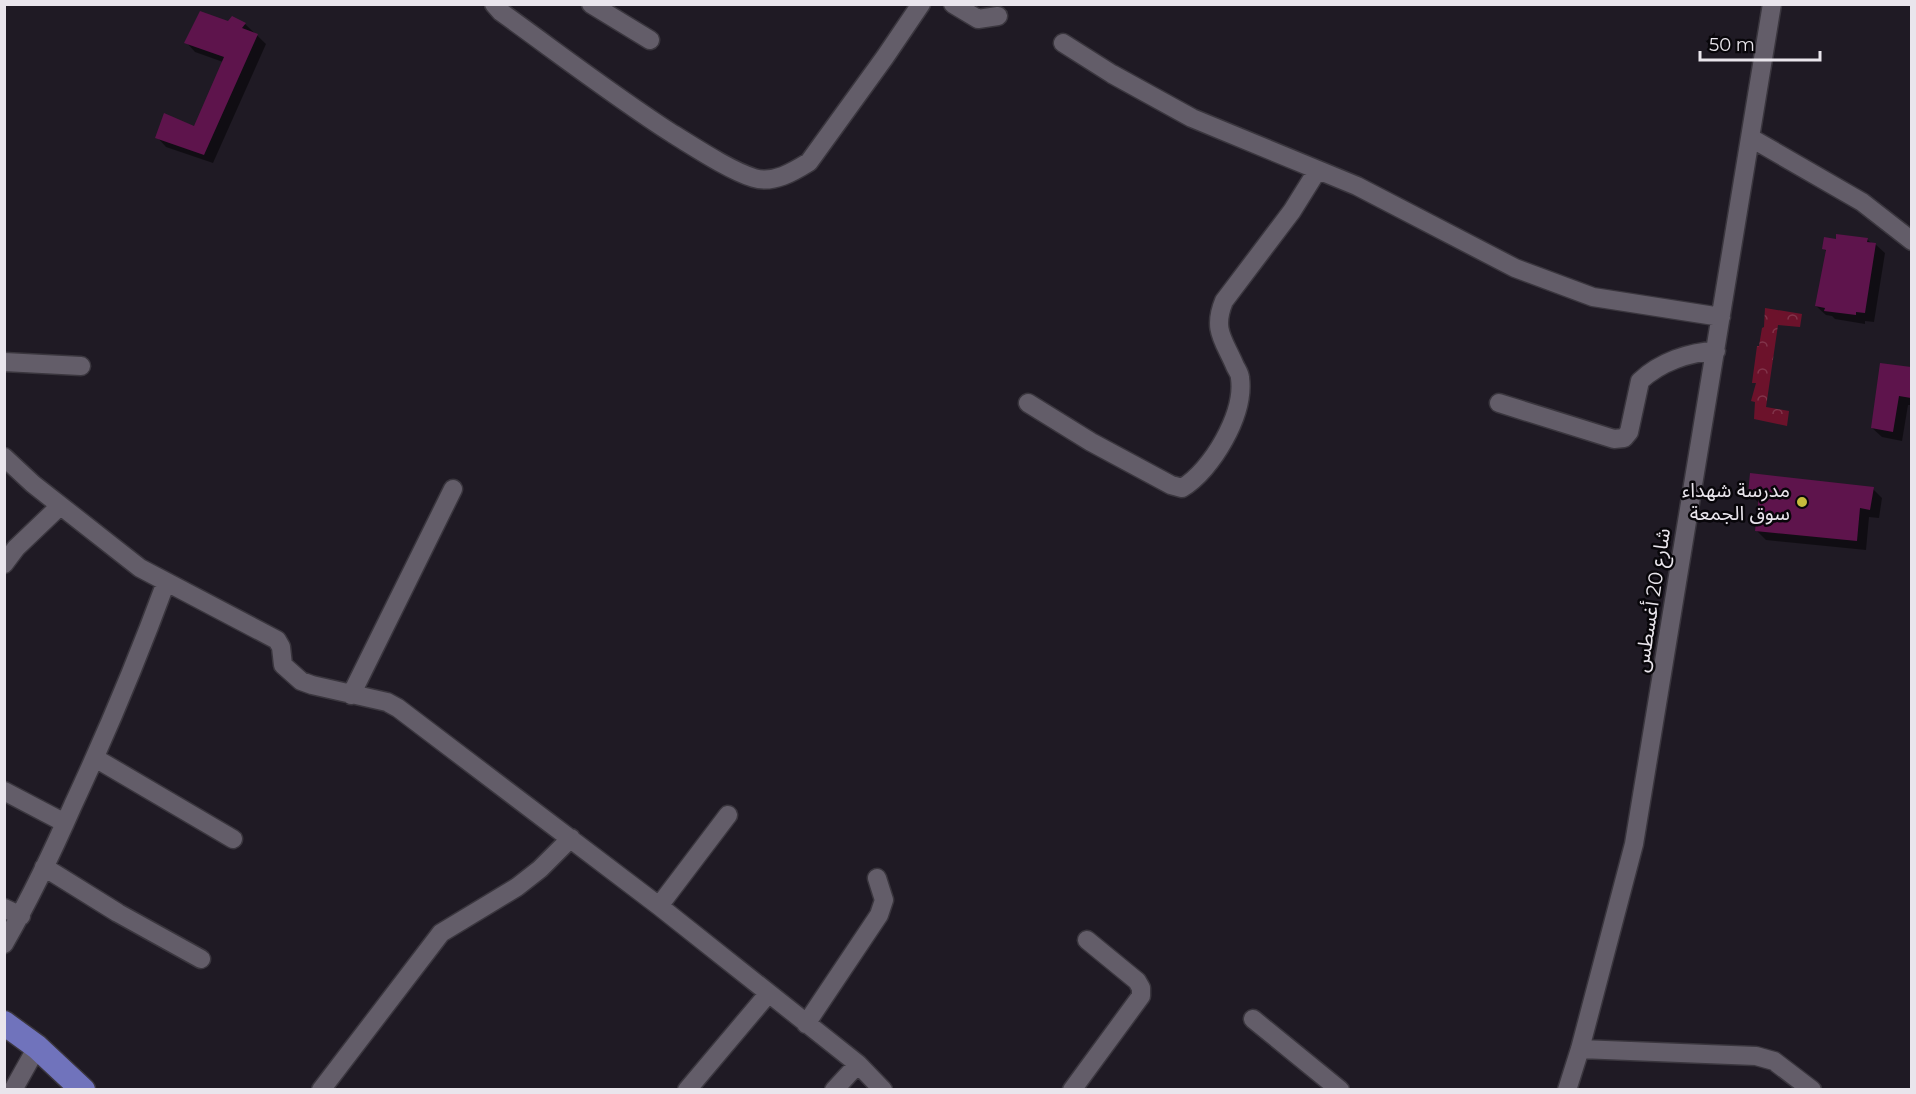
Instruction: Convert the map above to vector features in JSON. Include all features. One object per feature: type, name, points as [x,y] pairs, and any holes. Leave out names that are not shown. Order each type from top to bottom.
[{"type":"main road","points":[[4,1023],[37,1047],[83,1089]]},
{"type":"street","points":[[494,4],[501,12],[633,108],[706,155],[755,178],[773,179],[795,171],[809,162],[921,4]]},
{"type":"street","points":[[591,4],[650,40]]},
{"type":"street","points":[[953,4],[978,19],[998,16]]},
{"type":"street","name":"شارع 20 أغسطس","points":[[1567,1089],[1580,1049],[1634,844],[1772,4]]},
{"type":"street","points":[[1063,43],[1112,74],[1192,118],[1357,186],[1515,268],[1593,297],[1721,317]]},
{"type":"street","points":[[1751,138],[1862,202],[1911,241]]},
{"type":"street","points":[[1028,403],[1091,442],[1171,485],[1182,488],[1196,480],[1222,442],[1240,400],[1240,377],[1221,338],[1218,324],[1224,301],[1292,211],[1317,171]]},
{"type":"street","points":[[1499,403],[1614,439],[1624,438],[1629,432],[1640,381],[1646,375],[1655,369],[1698,352],[1716,351]]},
{"type":"street","points":[[4,362],[81,366]]},
{"type":"street","points":[[4,457],[33,484],[140,568],[277,640],[281,647],[282,665],[301,681],[387,702],[398,708],[659,906],[858,1064],[883,1089]]},
{"type":"street","points":[[351,694],[453,489]]},
{"type":"street","points":[[4,564],[10,543],[60,506]]},
{"type":"street","points":[[4,944],[21,916],[95,758],[138,657],[166,582]]},
{"type":"street","points":[[95,758],[233,839]]},
{"type":"street","points":[[4,791],[65,823]]},
{"type":"street","points":[[659,906],[728,815]]},
{"type":"street","points":[[321,1089],[441,933],[517,887],[540,869],[571,838]]},
{"type":"street","points":[[44,867],[118,913],[201,959]]},
{"type":"street","points":[[806,1024],[879,915],[884,900],[877,878]]},
{"type":"street","points":[[4,908],[21,916]]},
{"type":"street","points":[[1071,1089],[1141,996],[1141,988],[1137,981],[1087,940]]},
{"type":"street","points":[[687,1089],[768,994]]},
{"type":"street","points":[[1253,1019],[1340,1089]]},
{"type":"street","points":[[13,1089],[37,1047]]},
{"type":"street","points":[[1580,1049],[1756,1056],[1774,1061],[1812,1089]]},
{"type":"street","points":[[834,1089],[858,1064]]},
{"type":"green space","points":[[1765,308],[1802,314],[1800,327],[1778,325],[1766,407],[1789,411],[1787,426],[1754,419],[1755,402],[1751,401],[1756,383],[1752,383],[1757,346],[1759,346],[1764,327]]},
{"type":"building","points":[[200,11],[228,21],[232,16],[246,23],[242,28],[258,34],[204,155],[155,138],[164,113],[194,126],[224,57],[184,43]]},
{"type":"building","points":[[1836,234],[1868,238],[1867,242],[1876,243],[1865,313],[1856,312],[1856,315],[1824,311],[1825,308],[1815,306],[1826,250],[1822,249],[1824,237],[1836,239]]},
{"type":"building","points":[[1880,363],[1911,367],[1911,398],[1899,396],[1893,432],[1871,428]]},
{"type":"building","points":[[1750,473],[1874,487],[1870,510],[1860,508],[1857,541],[1755,531],[1759,496],[1748,494]]},
{"type":"place","name":"مدرسة شهداء سوق الجمعة","points":[[1802,502]]}]
